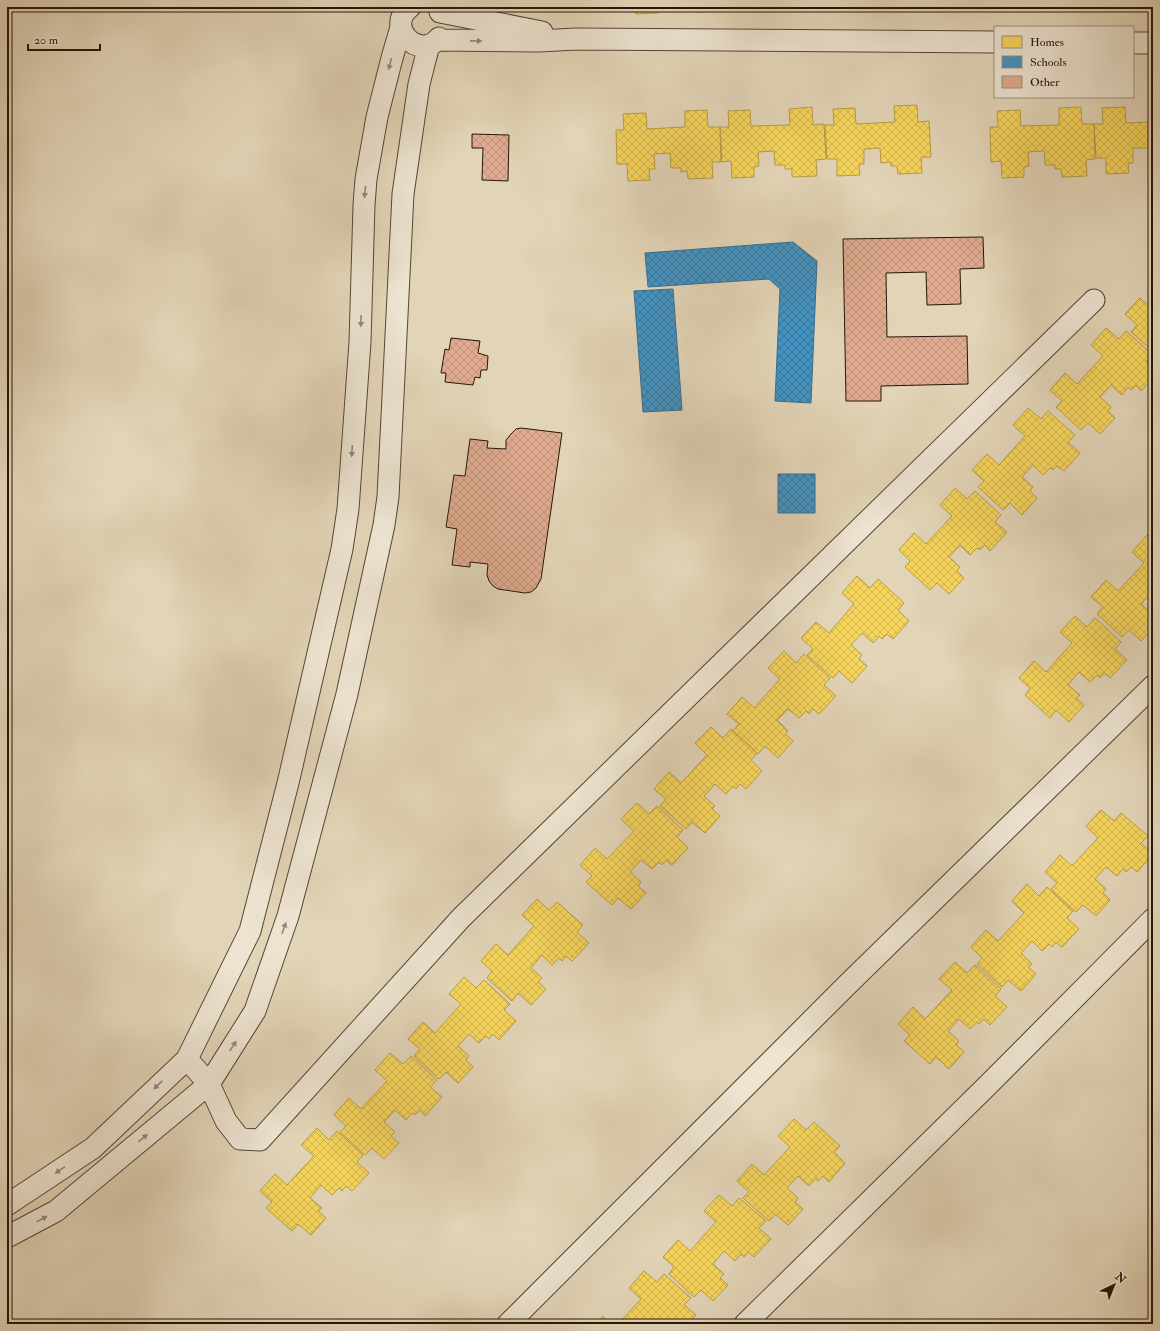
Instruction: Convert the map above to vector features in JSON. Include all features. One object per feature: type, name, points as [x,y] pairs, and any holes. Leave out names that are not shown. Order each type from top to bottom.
[{"type":"street","points":[[438,9],[576,39]]},
{"type":"street","points":[[7,1237],[56,1211],[209,1084],[256,1011],[288,916],[346,694],[384,525],[388,497],[403,194],[419,84],[433,43],[441,35],[444,23],[438,9]]},
{"type":"street","points":[[407,12],[403,33],[410,42],[416,45],[433,43],[576,39],[994,42]]},
{"type":"street","points":[[7,1205],[93,1148],[187,1059],[250,931],[288,782],[342,549],[348,509],[360,342],[363,220],[366,179],[377,117],[392,58],[407,12]]},
{"type":"street","points":[[1134,43],[1153,43]]},
{"type":"street","points":[[187,1059],[209,1084],[226,1121],[240,1139],[260,1140],[461,918],[1094,300]]},
{"type":"street","points":[[508,1324],[848,984],[1153,686]]},
{"type":"street","points":[[746,1324],[992,1082],[1153,919]]},
{"type":"building: Homes","points":[[635,7],[658,7],[658,13],[636,14]]},
{"type":"building: Homes","points":[[695,7],[720,7],[720,11],[696,12]]},
{"type":"building: Homes","points":[[741,7],[763,7],[763,9],[741,10]]},
{"type":"building: Homes","points":[[917,105],[918,122],[929,121],[931,157],[921,157],[922,173],[898,174],[897,166],[891,166],[891,162],[881,163],[880,148],[864,149],[864,164],[859,164],[860,175],[837,176],[837,159],[827,159],[825,125],[834,125],[833,109],[855,108],[856,124],[895,122],[894,106]]},
{"type":"building: Homes","points":[[812,107],[813,125],[824,124],[826,159],[816,160],[817,176],[792,177],[792,169],[785,169],[785,165],[775,165],[774,151],[758,152],[759,166],[754,167],[754,177],[732,178],[731,161],[722,162],[720,127],[729,127],[728,111],[750,110],[751,126],[790,125],[789,109]]},
{"type":"building: Homes","points":[[1081,107],[1082,124],[1094,124],[1095,159],[1086,160],[1087,176],[1062,177],[1061,169],[1055,169],[1055,165],[1045,165],[1044,151],[1028,152],[1029,166],[1024,167],[1024,177],[1002,178],[1001,161],[991,162],[990,127],[998,127],[997,111],[1020,110],[1021,126],[1059,125],[1059,108]]},
{"type":"building: Homes","points":[[1125,107],[1126,123],[1153,122],[1153,162],[1150,162],[1149,148],[1133,148],[1133,163],[1128,163],[1129,173],[1106,174],[1106,158],[1096,158],[1094,124],[1103,124],[1102,108]]},
{"type":"building: Homes","points":[[707,110],[708,127],[720,127],[721,162],[712,162],[713,178],[688,179],[687,171],[681,172],[681,168],[671,168],[670,153],[654,154],[655,169],[649,169],[650,180],[628,181],[627,164],[617,164],[616,130],[624,130],[623,114],[646,113],[647,129],[685,127],[685,111]]},
{"type":"building: Homes","points":[[1140,298],[1152,309],[1153,308],[1153,351],[1131,332],[1137,325],[1125,314]]},
{"type":"building: Homes","points":[[1106,328],[1119,339],[1126,331],[1153,355],[1146,362],[1153,368],[1153,378],[1141,391],[1136,385],[1131,390],[1128,387],[1122,395],[1111,385],[1100,397],[1111,407],[1108,411],[1115,418],[1100,434],[1088,423],[1081,430],[1056,407],[1062,401],[1050,390],[1065,373],[1077,384],[1103,356],[1091,345]]},
{"type":"building: Homes","points":[[1028,408],[1041,419],[1048,411],[1075,435],[1068,442],[1080,453],[1064,471],[1057,466],[1053,470],[1050,468],[1043,475],[1033,465],[1022,477],[1033,487],[1030,491],[1037,498],[1022,515],[1010,503],[1003,510],[978,487],[984,481],[972,470],[987,454],[999,465],[1025,436],[1013,425]]},
{"type":"building: Homes","points":[[955,488],[967,499],[975,491],[1001,515],[995,522],[1007,532],[990,551],[985,545],[980,550],[977,548],[970,555],[960,545],[949,557],[960,567],[957,571],[964,578],[949,594],[937,583],[930,590],[905,567],[910,561],[899,550],[914,533],[926,544],[952,516],[940,505]]},
{"type":"building: Homes","points":[[1147,535],[1153,540],[1153,593],[1152,592],[1141,604],[1152,614],[1149,618],[1153,621],[1153,628],[1141,641],[1129,630],[1122,637],[1097,614],[1103,607],[1091,597],[1106,580],[1118,591],[1144,563],[1132,552]]},
{"type":"building: Homes","points":[[857,576],[870,588],[878,579],[904,603],[898,610],[909,621],[893,639],[887,634],[882,639],[879,636],[873,643],[862,633],[851,645],[862,655],[859,659],[867,666],[852,683],[839,671],[833,678],[807,655],[813,649],[801,638],[816,622],[829,633],[854,604],[842,593]]},
{"type":"building: Homes","points":[[1075,616],[1087,627],[1095,618],[1121,642],[1115,649],[1127,660],[1110,678],[1104,673],[1100,678],[1097,675],[1090,682],[1079,672],[1068,685],[1080,695],[1076,698],[1084,705],[1069,722],[1056,710],[1050,718],[1025,695],[1030,688],[1019,678],[1034,661],[1046,672],[1072,643],[1060,632]]},
{"type":"building: Homes","points":[[784,651],[796,663],[804,654],[830,678],[824,685],[836,696],[819,714],[813,709],[809,714],[806,711],[799,718],[788,709],[777,720],[788,731],[785,734],[793,741],[778,758],[765,746],[758,754],[733,731],[739,724],[727,714],[742,697],[754,708],[780,679],[768,668]]},
{"type":"building: Homes","points":[[711,727],[723,738],[731,729],[757,753],[751,760],[762,771],[746,789],[740,784],[736,789],[733,786],[726,794],[715,784],[704,796],[715,806],[712,809],[720,816],[705,833],[692,822],[686,829],[660,806],[666,799],[654,789],[669,772],[681,783],[707,755],[695,743]]},
{"type":"building: Homes","points":[[637,803],[649,814],[657,806],[683,830],[677,837],[688,848],[672,865],[666,860],[662,865],[659,862],[652,869],[641,860],[630,872],[641,882],[638,886],[646,893],[631,909],[618,898],[612,905],[586,882],[592,876],[580,865],[595,848],[607,859],[634,831],[621,819]]},
{"type":"building: Homes","points":[[1101,810],[1114,821],[1121,813],[1148,836],[1141,843],[1153,854],[1137,872],[1131,867],[1126,872],[1123,869],[1117,876],[1106,867],[1095,879],[1106,889],[1103,893],[1110,900],[1096,916],[1083,905],[1076,912],[1051,889],[1057,883],[1045,872],[1060,855],[1072,866],[1098,838],[1086,826]]},
{"type":"building: Homes","points":[[1027,884],[1039,896],[1047,887],[1073,911],[1067,918],[1079,929],[1062,947],[1056,942],[1052,947],[1049,944],[1042,951],[1032,941],[1021,953],[1032,964],[1028,967],[1036,974],[1021,991],[1008,980],[1002,987],[977,964],[982,958],[971,947],[986,930],[998,941],[1024,913],[1012,901]]},
{"type":"building: Homes","points":[[537,899],[549,910],[557,902],[583,925],[577,932],[589,943],[572,961],[566,956],[562,961],[559,958],[552,965],[542,955],[531,968],[542,978],[538,982],[546,989],[531,1005],[518,993],[512,1001],[487,978],[492,971],[481,961],[496,944],[508,955],[534,926],[522,915]]},
{"type":"building: Homes","points":[[955,962],[967,973],[975,965],[1001,989],[995,996],[1007,1007],[990,1025],[984,1019],[979,1024],[977,1022],[970,1029],[959,1019],[948,1031],[959,1041],[956,1045],[964,1052],[949,1069],[936,1057],[930,1064],[904,1041],[910,1035],[898,1024],[913,1007],[925,1019],[952,990],[939,979]]},
{"type":"building: Homes","points":[[464,977],[476,988],[484,980],[510,1004],[504,1010],[516,1021],[499,1040],[493,1034],[489,1039],[486,1036],[479,1043],[469,1034],[458,1046],[469,1056],[466,1060],[473,1067],[458,1083],[446,1072],[439,1079],[414,1056],[420,1049],[408,1039],[423,1022],[435,1033],[461,1004],[449,994]]},
{"type":"building: Homes","points":[[390,1053],[403,1064],[411,1056],[437,1080],[430,1087],[442,1097],[425,1116],[420,1110],[415,1115],[412,1113],[406,1120],[395,1110],[384,1122],[395,1132],[391,1136],[399,1143],[384,1159],[372,1148],[365,1155],[340,1132],[346,1126],[334,1115],[349,1098],[361,1109],[387,1081],[375,1070]]},
{"type":"building: Homes","points":[[794,1119],[806,1130],[814,1122],[840,1146],[834,1152],[845,1163],[829,1182],[823,1176],[818,1181],[816,1178],[809,1186],[798,1176],[787,1188],[798,1198],[795,1202],[803,1209],[788,1225],[775,1214],[769,1221],[743,1198],[749,1192],[737,1181],[752,1164],[764,1175],[790,1147],[778,1136]]},
{"type":"building: Homes","points":[[317,1128],[329,1140],[337,1131],[363,1155],[357,1162],[369,1173],[352,1191],[346,1186],[342,1191],[339,1188],[332,1195],[321,1185],[310,1198],[322,1208],[318,1211],[326,1218],[311,1235],[298,1224],[292,1231],[266,1208],[272,1202],[260,1191],[275,1174],[287,1185],[314,1156],[301,1145]]},
{"type":"building: Homes","points":[[719,1195],[732,1206],[739,1198],[766,1221],[759,1228],[771,1239],[754,1257],[748,1252],[744,1257],[741,1254],[735,1261],[724,1251],[713,1264],[724,1274],[720,1278],[728,1285],[713,1301],[701,1290],[694,1297],[669,1274],[674,1267],[663,1257],[678,1240],[690,1251],[716,1222],[704,1211]]},
{"type":"building: Homes","points":[[644,1271],[657,1282],[664,1274],[691,1298],[684,1305],[696,1315],[688,1324],[618,1324],[641,1299],[629,1288]]},
{"type":"building: Homes","points":[[603,1316],[611,1324],[596,1324]]},
{"type":"building: Schools","points":[[793,242],[817,261],[811,403],[775,401],[780,289],[769,279],[648,287],[645,253]]},
{"type":"building: Schools","points":[[673,289],[682,410],[643,412],[634,291]]},
{"type":"building: Schools","points":[[778,474],[815,474],[815,513],[778,513]]},
{"type":"building: Other","points":[[472,134],[509,135],[508,181],[482,180],[483,148],[472,148]]},
{"type":"building: Other","points":[[983,237],[984,268],[960,269],[961,304],[927,305],[926,272],[886,273],[887,337],[967,336],[968,384],[881,386],[881,401],[846,401],[843,239]]},
{"type":"building: Other","points":[[451,338],[480,341],[478,353],[488,356],[487,370],[481,370],[480,378],[475,377],[473,385],[445,382],[446,373],[441,373],[445,349],[449,350]]},
{"type":"building: Other","points":[[521,428],[562,433],[541,579],[536,588],[531,592],[525,593],[498,589],[493,586],[487,575],[488,564],[470,562],[470,567],[452,565],[457,529],[446,527],[454,475],[465,476],[470,439],[488,441],[487,448],[506,449],[506,440],[516,429]]}]
